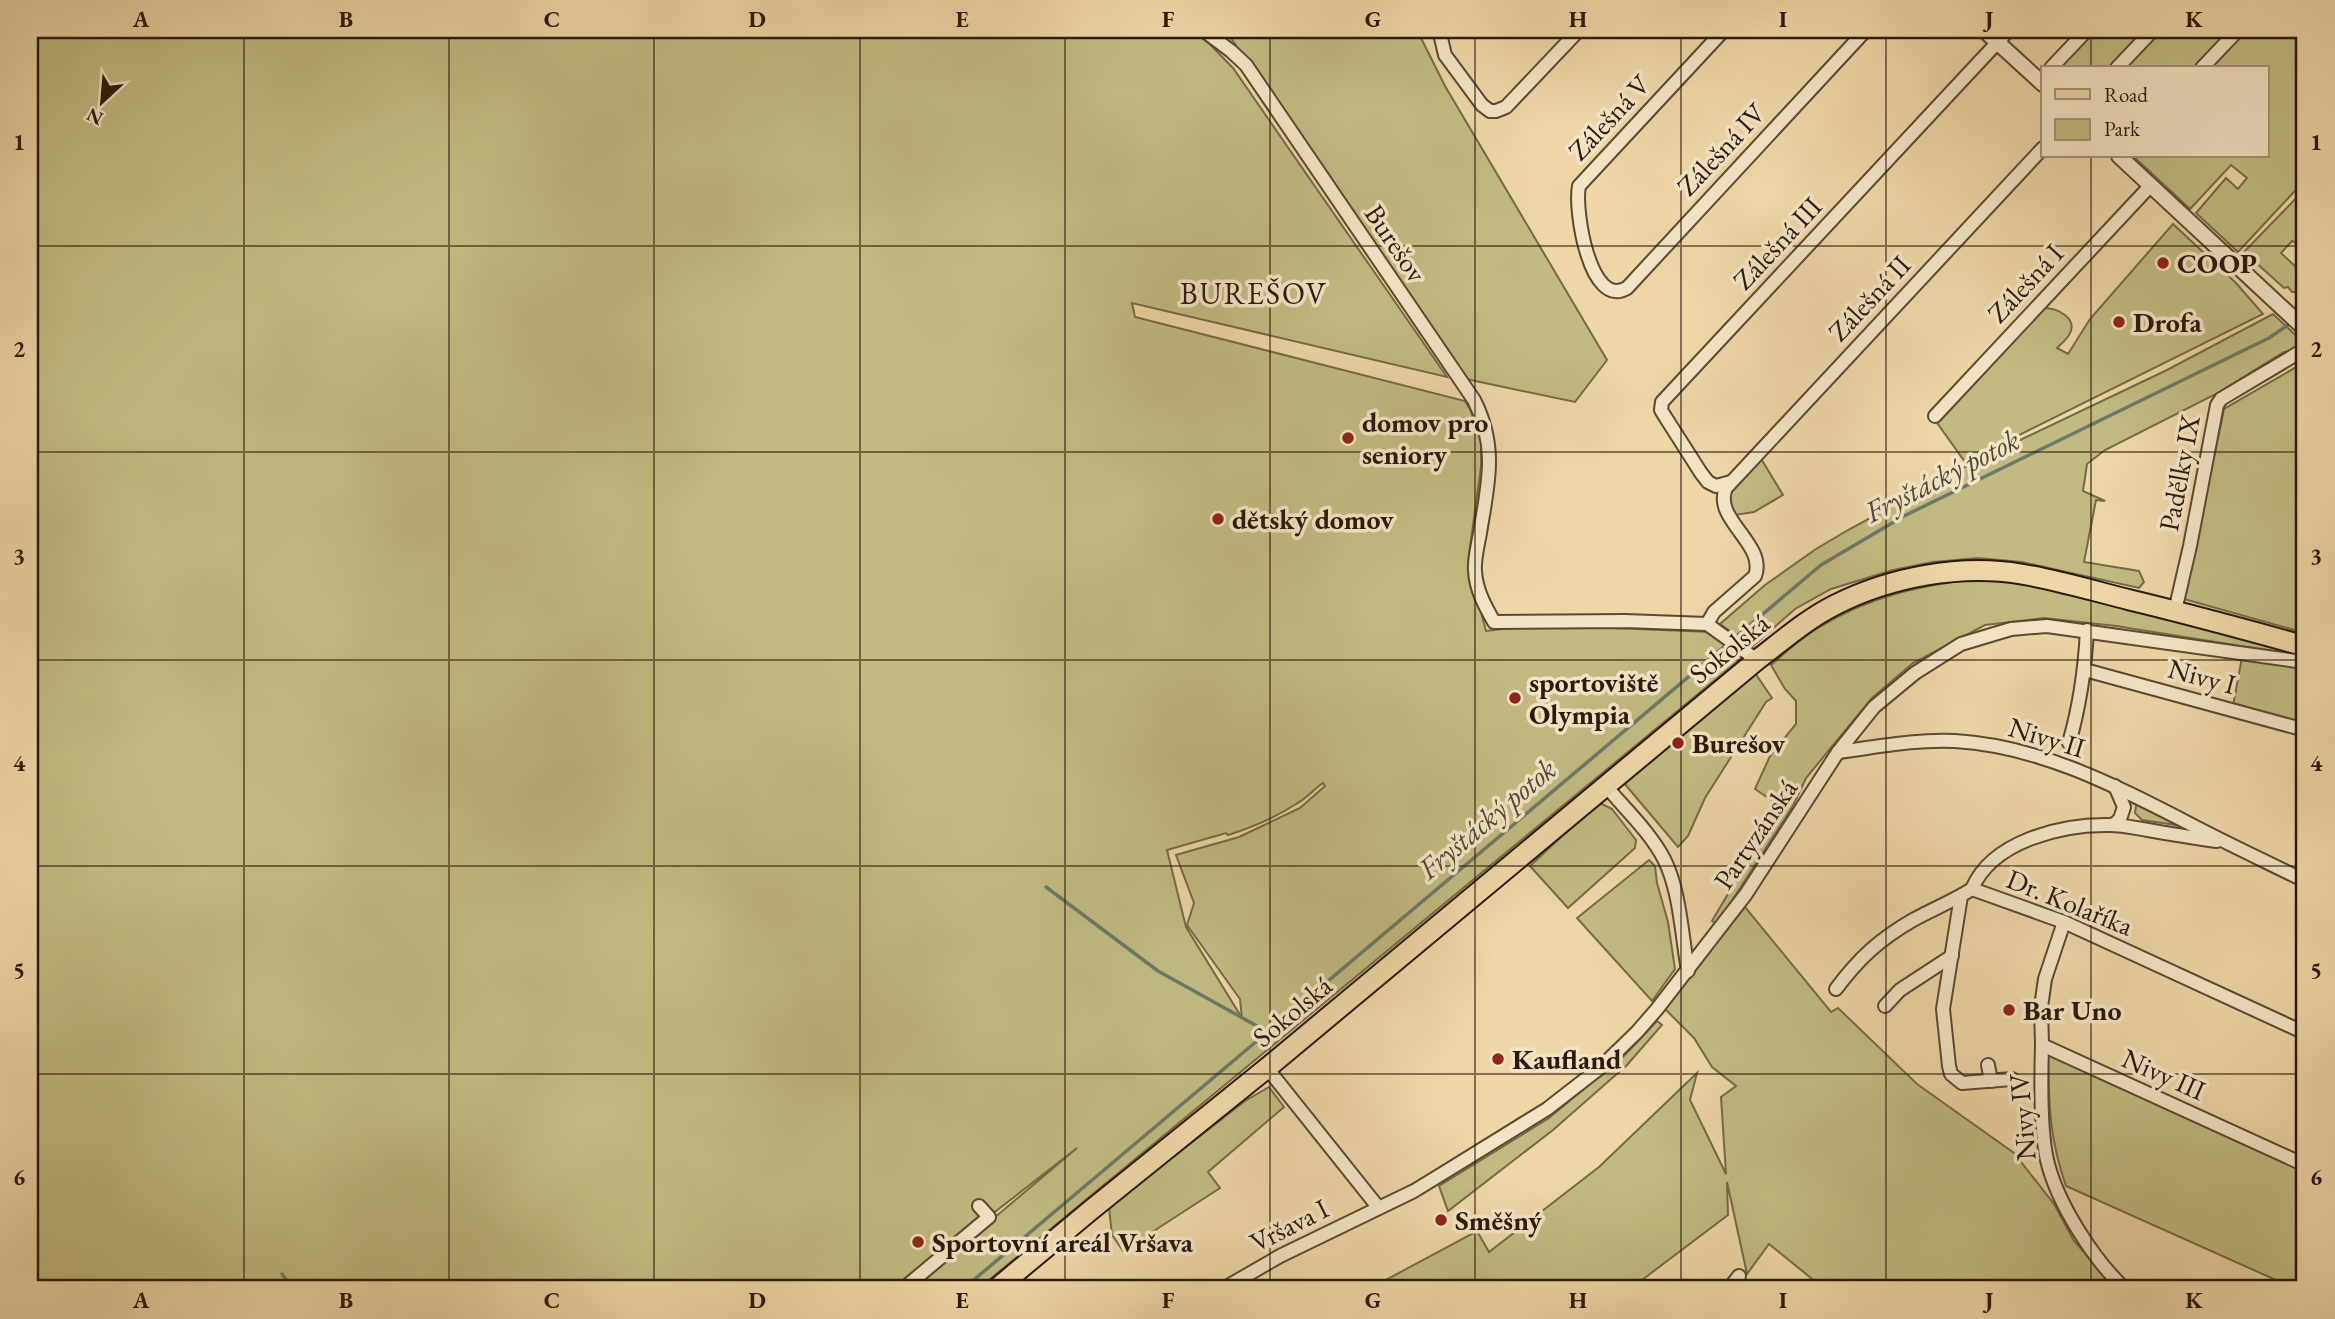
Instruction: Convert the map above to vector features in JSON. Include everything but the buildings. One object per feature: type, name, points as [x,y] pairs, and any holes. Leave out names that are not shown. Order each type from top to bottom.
[{"type":"main road","name":"Sokolská","points":[[996,1289],[1606,786],[1752,655],[1836,604],[1893,582],[1947,573],[1985,571],[2022,574],[2305,646]]},
{"type":"street","name":"Burešov","points":[[1203,30],[1246,65],[1474,400],[1483,418],[1490,449],[1489,485],[1474,569],[1479,593],[1494,622],[1625,621],[1712,626]]},
{"type":"street","points":[[1443,30],[1441,38],[1445,55],[1482,105],[1490,111],[1506,107],[1579,30]]},
{"type":"street","name":"Zálešná V","points":[[1609,291],[1600,283],[1584,244],[1580,217],[1580,186],[1724,30]]},
{"type":"street","name":"Zálešná IV","points":[[1609,291],[1617,292],[1627,288],[1866,30]]},
{"type":"street","points":[[1984,30],[2041,81]]},
{"type":"street","name":"Zálešná III","points":[[1732,482],[1716,486],[1704,478],[1661,410],[1662,402],[2009,30]]},
{"type":"street","points":[[2053,66],[2087,30]]},
{"type":"street","points":[[2119,66],[2153,30]]},
{"type":"street","points":[[2204,66],[2238,30]]},
{"type":"street","name":"Zálešná II","points":[[1732,482],[2041,150]]},
{"type":"street","points":[[2122,158],[2305,328]]},
{"type":"street","name":"Zálešná I","points":[[1935,416],[2151,185]]},
{"type":"street","name":"Padělky IX","points":[[2175,611],[2217,405],[2305,349]]},
{"type":"street","points":[[1732,482],[1723,497],[1725,508],[1756,558],[1758,568],[1755,576],[1714,612],[1712,626],[1752,655]]},
{"type":"street","name":"Partyzánská","points":[[1378,1207],[1445,1172],[1562,1098],[1612,1057],[1637,1032],[1688,971],[1746,894],[1838,752],[1874,707],[1914,673],[1961,644],[1986,636],[2048,625],[2305,663]]},
{"type":"street","points":[[2069,743],[2078,712],[2085,670],[2087,630]]},
{"type":"street","name":"Nivy I","points":[[2085,670],[2305,730]]},
{"type":"street","name":"Nivy II","points":[[1838,752],[1912,742],[1953,741],[1990,745],[2046,758],[2115,786],[2305,881]]},
{"type":"street","points":[[1606,786],[1652,842],[1666,864],[1680,921],[1688,971]]},
{"type":"street","points":[[2113,825],[2120,819],[2123,807],[2115,786]]},
{"type":"street","name":"Nivy II","points":[[1966,893],[1985,866],[2022,842],[2088,826],[2113,825],[2227,843]]},
{"type":"street","points":[[1966,893],[1943,1009],[1949,1066],[1951,1074],[1962,1083],[2012,1079]]},
{"type":"street","name":"Dr. Kolaříka","points":[[1836,989],[1856,962],[1883,939],[1913,919],[1966,893],[2064,922],[2305,1033]]},
{"type":"street","points":[[2042,1045],[2041,1007],[2045,979],[2064,922]]},
{"type":"street","points":[[1885,1006],[1900,990],[1952,956]]},
{"type":"street","name":"Nivy III","points":[[2042,1045],[2305,1165]]},
{"type":"street","name":"Nivy IV","points":[[2042,1045],[2044,1132],[2049,1168],[2076,1228],[2125,1289]]},
{"type":"street","points":[[1988,1065],[1991,1081]]},
{"type":"street","points":[[1267,1068],[1378,1207]]},
{"type":"street","points":[[903,1289],[989,1217],[979,1206]]},
{"type":"street","name":"Vršava I","points":[[1223,1289],[1280,1256],[1378,1207]]},
{"type":"street","points":[[1729,1289],[1739,1276]]},
{"type":"green space","points":[[30,30],[1196,30],[1233,68],[1447,377],[1132,303],[1135,317],[1465,401],[1481,439],[1481,467],[1468,562],[1486,631],[1539,625],[1711,632],[1744,656],[978,1289],[910,1289],[1077,1148],[896,1289],[30,1289]],"holes":[[[1323,783],[1325,786],[1300,808],[1239,837],[1176,855],[1194,903],[1187,925],[1240,999],[1242,1018],[1186,927],[1167,850],[1254,826],[1300,802]]]},
{"type":"green space","points":[[1221,30],[1417,30],[1445,86],[1607,360],[1575,402],[1466,379],[1228,34]]},
{"type":"green space","points":[[2093,30],[2146,30],[2112,66],[2058,66]]},
{"type":"green space","points":[[2160,30],[2305,30],[2305,180],[2238,252],[2196,213],[2226,178],[2238,189],[2247,178],[2231,165],[2190,209],[2135,158],[2268,158],[2268,66],[2126,66]]},
{"type":"green space","points":[[2305,189],[2305,248],[2298,241],[2292,241],[2281,253],[2297,268],[2305,259],[2305,284],[2292,292],[2244,252]]},
{"type":"green space","points":[[2173,224],[2236,283],[2263,314],[1965,462],[1935,420],[2044,308],[2061,312],[2069,319],[2069,335],[2057,348],[2068,354],[2090,319]]},
{"type":"green space","points":[[2273,314],[2303,342],[2298,348],[2284,352],[2216,394],[2105,450],[2087,464],[2083,491],[2105,501],[2096,500],[2084,562],[2139,571],[2144,582],[2139,588],[2022,562],[1978,558],[1933,562],[1893,570],[1831,589],[1795,609],[1752,647],[1720,624],[1765,585],[1848,530],[1974,462],[2167,370]]},
{"type":"green space","points":[[2305,362],[2305,633],[2184,599],[2224,409]]},
{"type":"green space","points":[[1760,457],[1783,495],[1754,512],[1735,515],[1727,501],[1731,488]]},
{"type":"green space","points":[[1983,578],[2036,586],[2279,647],[2278,652],[2116,626],[2044,618],[1985,625],[1913,663],[1872,698],[1806,778],[1793,806],[1717,924],[1712,921],[1780,806],[1755,789],[1770,756],[1796,724],[1796,701],[1785,689],[1771,665],[1812,632],[1858,607],[1918,588]]},
{"type":"green space","points":[[2243,652],[2305,663],[2305,724],[2233,706]]},
{"type":"green space","points":[[1755,673],[1772,698],[1766,702],[1705,798],[1688,836],[1678,847],[1624,783]]},
{"type":"green space","points":[[1602,804],[1612,809],[1636,840],[1635,848],[1568,908],[1530,866],[1595,805]]},
{"type":"green space","points":[[2139,804],[2183,826],[2142,820],[2135,813]]},
{"type":"green space","points":[[1649,860],[1655,866],[1675,969],[1652,1001],[1577,918]]},
{"type":"green space","points":[[1745,907],[1831,1012],[1838,1008],[1917,1084],[2014,1153],[2054,1204],[2074,1241],[2117,1289],[1821,1289],[1822,1287],[1769,1244],[1747,1274],[1727,1182],[1728,1215],[1630,1289],[1369,1289],[1477,1231],[1489,1252],[1599,1167],[1697,1073],[1690,1100],[1726,1174],[1721,1097],[1736,1086],[1712,1067],[1694,1038],[1664,1008]]},
{"type":"green space","points":[[1657,1021],[1662,1025],[1627,1065],[1553,1130],[1448,1211],[1439,1186],[1549,1118],[1625,1055]]},
{"type":"green space","points":[[2048,1054],[2305,1172],[2305,1289],[2296,1289],[2066,1186],[2053,1136]]},
{"type":"green space","points":[[1269,1087],[1284,1107],[1208,1172],[1220,1188],[1123,1251],[1112,1235],[1109,1207],[1245,1101]]},
{"type":"waterway","name":"Fryštácký potok","points":[[963,1289],[1821,565],[1904,516],[2269,338],[2292,322]]},
{"type":"waterway","points":[[1046,887],[1158,971],[1266,1031]]},
{"type":"waterway","points":[[282,1274],[293,1289]]},
{"type":"place","name":"COOP","points":[[2163,263]]},
{"type":"place","name":"Drofa","points":[[2119,322]]},
{"type":"place","name":"domov pro seniory","points":[[1348,438]]},
{"type":"place","name":"dětský domov","points":[[1218,519]]},
{"type":"place","name":"sportoviště Olympia","points":[[1515,698]]},
{"type":"place","name":"Burešov","points":[[1678,743]]},
{"type":"place","name":"Bar Uno","points":[[2009,1010]]},
{"type":"place","name":"Kaufland","points":[[1498,1059]]},
{"type":"place","name":"Směšný","points":[[1441,1220]]},
{"type":"place","name":"Sportovní areál Vršava","points":[[918,1242]]},
{"type":"district","name":"BUREŠOV","points":[[1254,294]]}]
